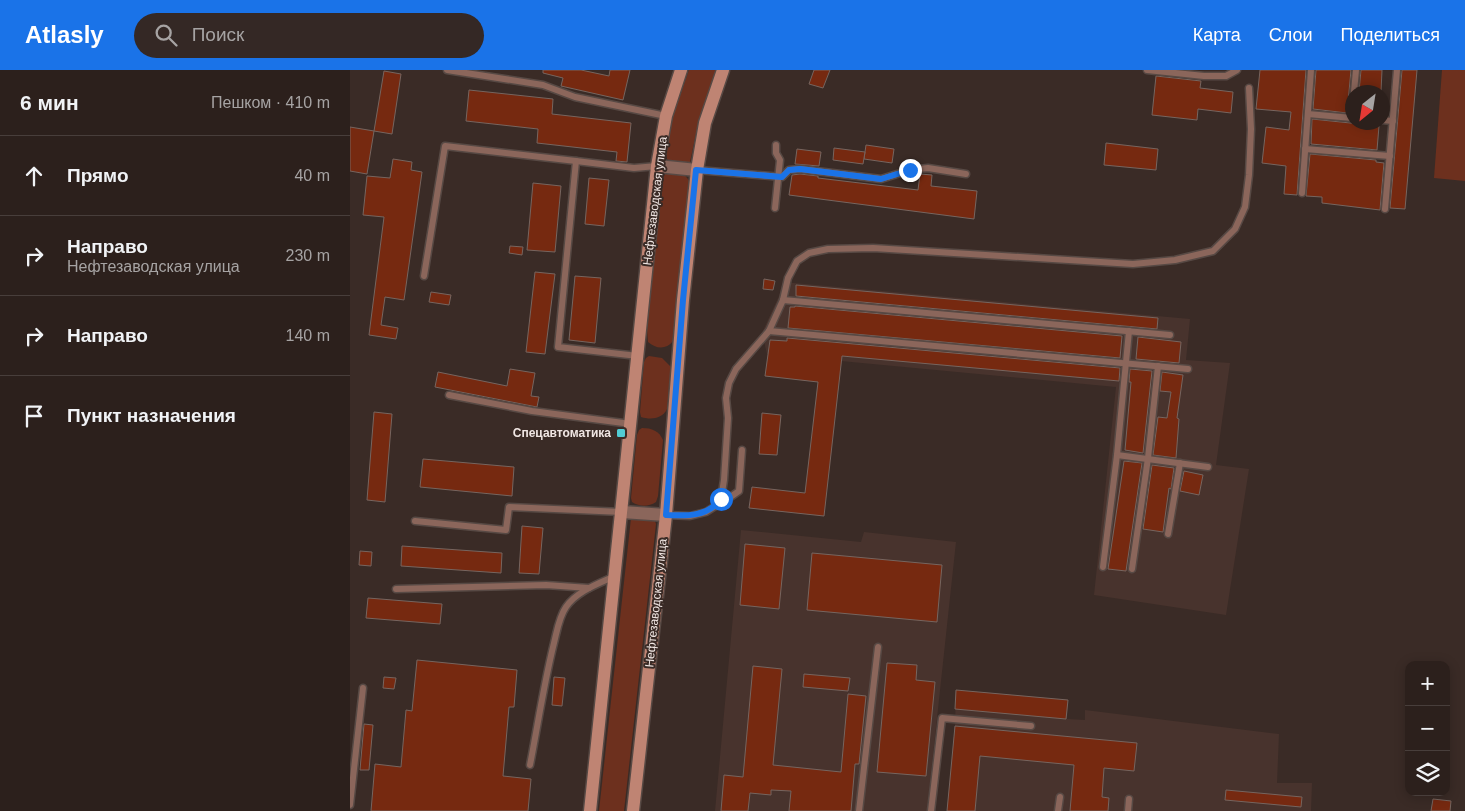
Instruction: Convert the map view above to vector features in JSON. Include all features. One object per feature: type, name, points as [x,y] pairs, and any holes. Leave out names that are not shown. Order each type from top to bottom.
[{"type":"main road","name":"Нефтезаводская улица","points":[[590,811],[657,166],[666,116],[681,70]]},
{"type":"main road","name":"Нефтезаводская улица","points":[[633,811],[666,515],[683,300],[696,170],[705,122],[723,70]]},
{"type":"street","points":[[657,166],[696,170]]},
{"type":"street","points":[[622,512],[666,515]]},
{"type":"lane","points":[[447,70],[543,85],[575,97],[666,116]]},
{"type":"lane","points":[[1147,70],[1204,76],[1226,76],[1236,70]]},
{"type":"lane","points":[[1302,193],[1312,70]]},
{"type":"lane","points":[[1355,85],[1356,70]]},
{"type":"lane","points":[[1385,209],[1397,70]]},
{"type":"lane","points":[[666,515],[690,516],[706,512],[721,499],[728,418],[726,398],[729,383],[736,369],[769,331],[783,300],[788,278],[797,261],[809,253],[828,249],[873,248],[1133,264],[1175,260],[1214,252],[1235,229],[1245,207],[1249,175],[1251,129],[1249,88]]},
{"type":"lane","points":[[1308,114],[1345,117]]},
{"type":"lane","points":[[775,208],[780,160],[776,153],[776,145]]},
{"type":"lane","points":[[424,276],[445,146],[634,168],[657,166]]},
{"type":"lane","points":[[1305,149],[1390,156]]},
{"type":"lane","points":[[576,161],[558,346],[638,356]]},
{"type":"lane","points":[[696,170],[782,177],[789,170],[800,169],[881,179],[910,170],[928,168],[966,174]]},
{"type":"lane","points":[[783,300],[1170,335]]},
{"type":"lane","points":[[769,331],[1188,369]]},
{"type":"lane","points":[[1103,567],[1117,455],[1129,331]]},
{"type":"lane","points":[[1132,569],[1148,458],[1158,366]]},
{"type":"lane","points":[[449,395],[532,411],[631,424]]},
{"type":"lane","points":[[721,499],[729,498],[739,491],[742,450]]},
{"type":"lane","points":[[1117,455],[1208,467]]},
{"type":"lane","points":[[1168,534],[1180,463]]},
{"type":"lane","points":[[415,521],[506,530],[509,507],[622,512]]},
{"type":"lane","points":[[530,765],[547,673],[561,616],[567,605],[590,588],[615,576]]},
{"type":"lane","points":[[396,589],[546,585],[590,588]]},
{"type":"lane","points":[[858,811],[878,647]]},
{"type":"lane","points":[[350,805],[363,688]]},
{"type":"lane","points":[[931,811],[942,718],[1031,726]]},
{"type":"lane","points":[[1058,811],[1060,797]]},
{"type":"lane","points":[[1128,811],[1129,799]]},
{"type":"shaded area","points":[[689,70],[716,70],[698,124],[690,162],[678,164],[667,159],[666,153],[673,116]]},
{"type":"shaded area","points":[[1442,70],[1465,70],[1465,181],[1434,178]]},
{"type":"shaded area","points":[[665,174],[685,176],[690,184],[673,341],[667,346],[661,347],[654,346],[648,342],[647,330],[661,181]]},
{"type":"shaded area","points":[[783,282],[1190,319],[1186,360],[1230,363],[1216,465],[1249,469],[1226,615],[1094,595],[1116,387],[767,354],[762,333],[779,296]]},
{"type":"shaded area","points":[[649,356],[662,358],[671,367],[667,409],[659,417],[652,418],[641,417],[640,412],[644,362]]},
{"type":"shaded area","points":[[642,428],[655,431],[663,440],[658,496],[656,502],[644,506],[632,502],[631,498],[637,435]]},
{"type":"shaded area","points":[[631,518],[654,518],[656,524],[624,811],[599,811]]},
{"type":"shaded area","points":[[741,530],[861,542],[864,532],[956,542],[927,811],[715,811]]},
{"type":"shaded area","points":[[956,690],[1068,700],[1067,719],[1085,720],[1085,710],[1279,734],[1277,783],[1312,783],[1311,811],[947,811],[955,726]]},
{"type":"building","points":[[543,70],[581,70],[609,76],[610,70],[630,70],[623,100],[561,86],[563,78],[543,73]]},
{"type":"building","points":[[814,70],[830,70],[823,88],[809,84]]},
{"type":"building","points":[[1260,70],[1306,70],[1297,195],[1284,194],[1286,166],[1262,163],[1266,127],[1289,130],[1291,112],[1256,109]]},
{"type":"building","points":[[1316,70],[1351,70],[1350,85],[1345,85],[1345,113],[1313,109]]},
{"type":"building","points":[[1361,70],[1382,70],[1381,85],[1360,85]]},
{"type":"building","points":[[1402,70],[1417,70],[1405,209],[1390,208]]},
{"type":"building","points":[[384,71],[401,74],[392,134],[374,131]]},
{"type":"building","points":[[1156,76],[1201,81],[1200,88],[1233,92],[1231,113],[1198,109],[1197,120],[1152,115]]},
{"type":"building","points":[[469,90],[553,99],[552,114],[631,123],[627,162],[616,161],[617,152],[537,143],[538,129],[466,121]]},
{"type":"building","points":[[1312,119],[1345,122],[1345,130],[1379,130],[1377,150],[1311,144]]},
{"type":"building","points":[[350,127],[374,131],[367,174],[350,171]]},
{"type":"building","points":[[1106,143],[1158,149],[1156,170],[1104,165]]},
{"type":"building","points":[[866,145],[894,149],[892,163],[864,159]]},
{"type":"building","points":[[834,148],[865,152],[863,164],[833,160]]},
{"type":"building","points":[[797,149],[821,152],[819,166],[795,164]]},
{"type":"building","points":[[1310,154],[1376,160],[1376,162],[1384,163],[1380,210],[1322,203],[1322,197],[1306,196]]},
{"type":"building","points":[[393,159],[412,162],[411,170],[422,172],[404,300],[385,297],[381,325],[398,328],[396,339],[369,335],[384,217],[363,215],[367,176],[390,178]]},
{"type":"building","points":[[920,174],[932,175],[931,186],[977,191],[974,219],[789,195],[792,175],[818,176],[818,178],[918,190]]},
{"type":"building","points":[[589,178],[609,180],[604,226],[585,224]]},
{"type":"building","points":[[533,183],[561,186],[555,252],[527,250]]},
{"type":"building","points":[[510,246],[523,247],[522,255],[509,253]]},
{"type":"building","points":[[535,272],[555,274],[545,354],[526,352]]},
{"type":"building","points":[[575,276],[601,278],[595,343],[569,340]]},
{"type":"building","points":[[764,279],[775,281],[773,290],[763,289]]},
{"type":"building","points":[[796,285],[1158,318],[1157,329],[796,296]]},
{"type":"building","points":[[431,292],[451,295],[449,305],[429,302]]},
{"type":"building","points":[[790,307],[1122,336],[1120,358],[788,328]]},
{"type":"building","points":[[1138,337],[1181,342],[1179,363],[1136,359]]},
{"type":"building","points":[[787,338],[1120,368],[1119,381],[842,356],[824,516],[749,508],[752,487],[805,493],[818,382],[765,376],[770,340],[787,341]]},
{"type":"building","points":[[510,369],[535,373],[531,396],[539,397],[537,407],[435,387],[438,372],[507,386]]},
{"type":"building","points":[[1130,369],[1152,371],[1143,453],[1125,450],[1131,382],[1129,382]]},
{"type":"building","points":[[1162,372],[1183,375],[1177,418],[1179,419],[1176,458],[1153,455],[1158,417],[1167,418],[1171,392],[1160,391]]},
{"type":"building","points":[[374,412],[392,414],[385,502],[367,500]]},
{"type":"building","points":[[762,413],[781,415],[777,455],[759,454]]},
{"type":"building","points":[[423,459],[514,467],[512,496],[420,487]]},
{"type":"building","points":[[1124,461],[1142,463],[1126,571],[1108,569]]},
{"type":"building","points":[[1152,465],[1174,468],[1171,489],[1169,488],[1163,532],[1143,529]]},
{"type":"building","points":[[1184,471],[1203,475],[1199,495],[1180,491]]},
{"type":"building","points":[[522,526],[543,528],[539,574],[519,573]]},
{"type":"building","points":[[745,544],[785,548],[779,609],[740,605]]},
{"type":"building","points":[[402,546],[502,553],[501,573],[401,566]]},
{"type":"building","points":[[360,551],[372,552],[371,566],[359,565]]},
{"type":"building","points":[[812,553],[942,565],[937,622],[807,610]]},
{"type":"building","points":[[368,598],[442,604],[440,624],[366,618]]},
{"type":"building","points":[[417,660],[517,670],[514,707],[509,707],[503,776],[531,779],[528,811],[371,811],[375,764],[401,767],[406,710],[412,711]]},
{"type":"building","points":[[887,663],[917,665],[916,680],[935,682],[926,776],[877,772]]},
{"type":"building","points":[[753,666],[782,669],[773,765],[841,772],[848,694],[866,696],[859,764],[855,764],[851,811],[789,811],[791,791],[771,790],[771,795],[750,793],[748,811],[721,811],[724,775],[743,777]]},
{"type":"building","points":[[804,674],[850,678],[848,691],[803,687]]},
{"type":"building","points":[[384,677],[396,678],[394,689],[383,688]]},
{"type":"building","points":[[554,677],[565,678],[562,706],[552,705]]},
{"type":"building","points":[[956,690],[1068,700],[1066,719],[955,709]]},
{"type":"building","points":[[364,724],[373,725],[369,770],[360,770]]},
{"type":"building","points":[[955,726],[1137,743],[1134,771],[1104,768],[1102,797],[1109,798],[1108,811],[1070,811],[1074,765],[980,756],[975,811],[947,811]]},
{"type":"building","points":[[1226,790],[1302,797],[1301,807],[1225,800]]},
{"type":"building","points":[[1433,799],[1451,801],[1450,811],[1431,811]]},
{"type":"place","name":"Спецавтоматика","points":[[621,433]]},
{"type":"route","points":[[721,499],[706,512],[690,516],[666,515],[683,300],[696,170],[782,177],[789,170],[800,169],[867,179],[881,179],[910,170]]}]
